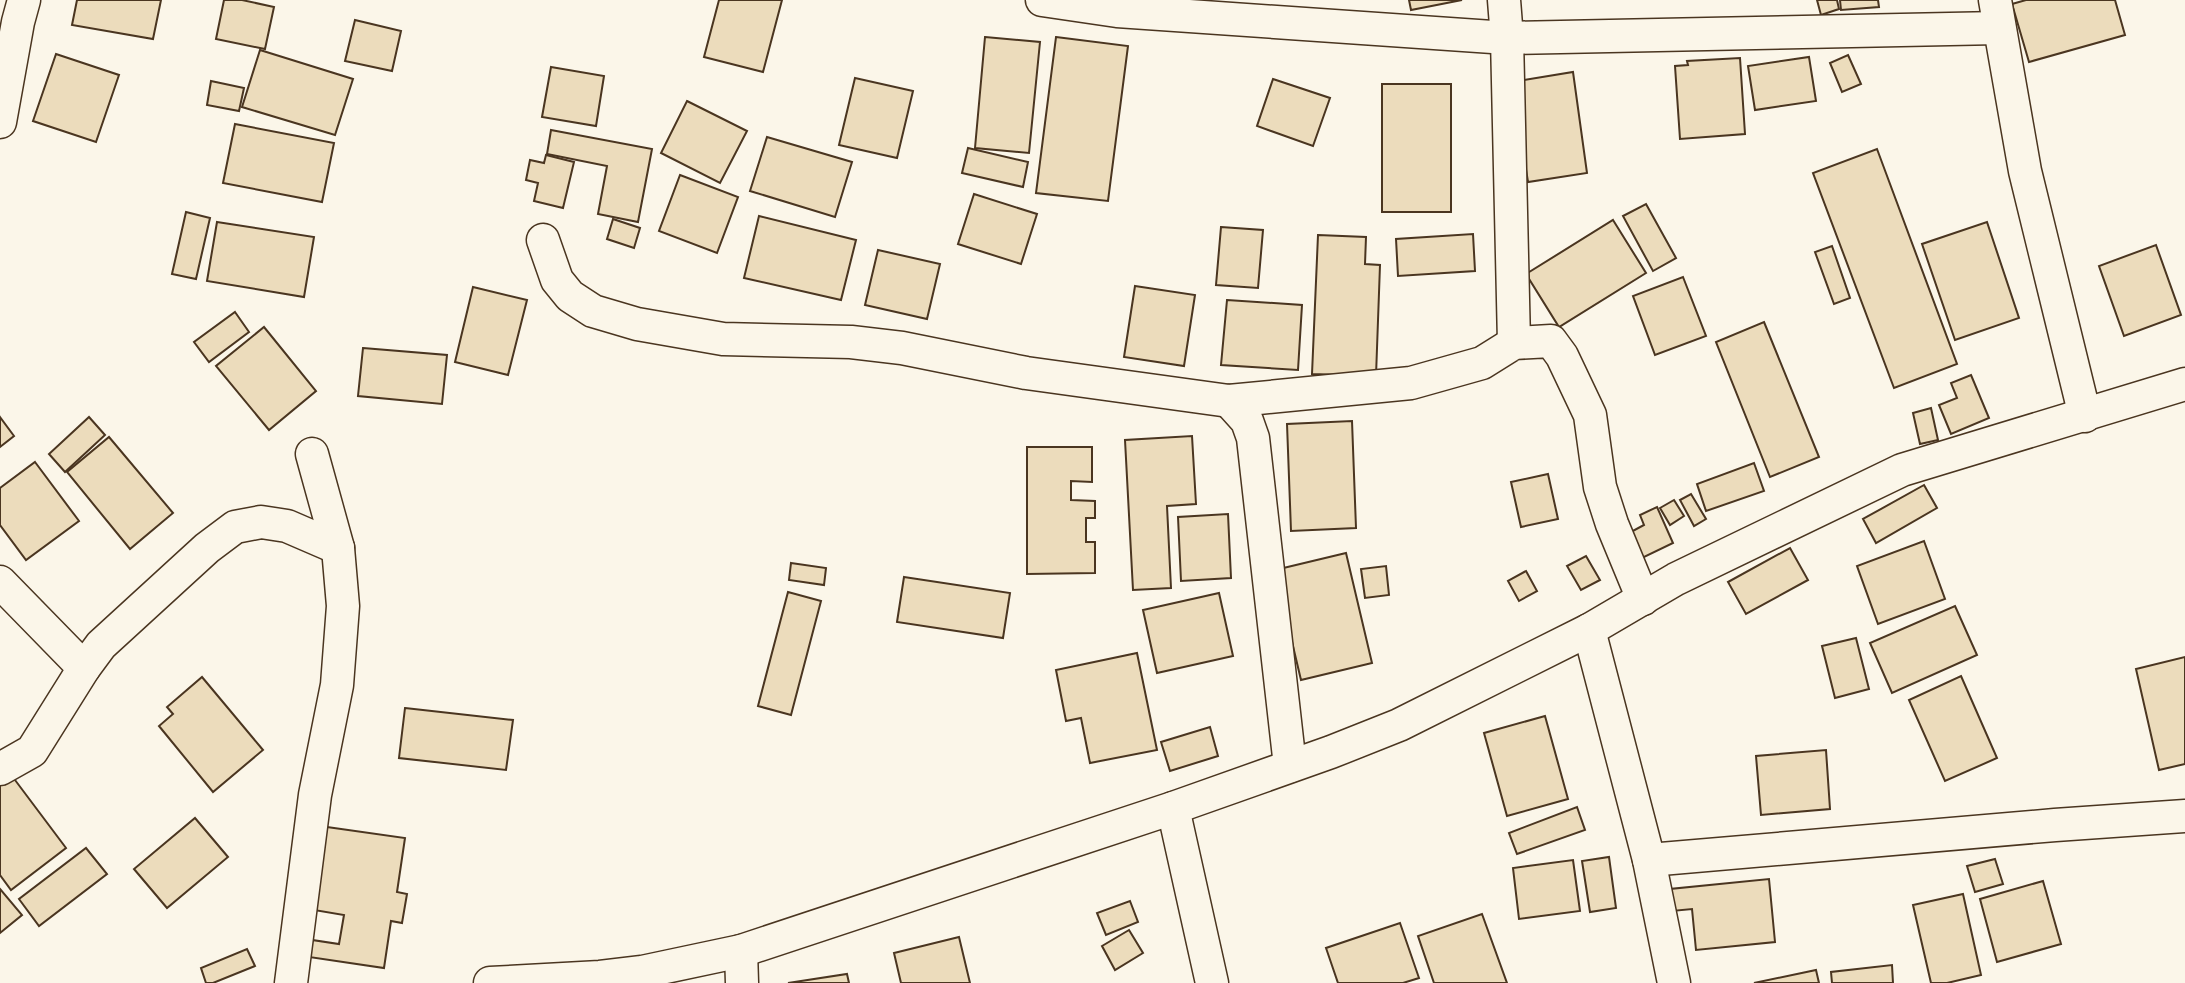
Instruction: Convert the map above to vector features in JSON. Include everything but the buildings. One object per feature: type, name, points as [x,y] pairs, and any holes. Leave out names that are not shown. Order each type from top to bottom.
[{"type":"street","points":[[0,122],[24,0]]},
{"type":"street","points":[[1042,0],[1117,11],[1507,38],[1997,14],[2025,172],[2085,416]]},
{"type":"street","points":[[1504,0],[1514,343]]},
{"type":"street","points":[[543,240],[557,280],[570,296],[593,311],[637,324],[723,339],[851,342],[902,348],[1026,373],[1228,401],[1411,383],[1482,363],[1514,343],[1551,341],[1562,356],[1590,415],[1600,487],[1643,599]]},
{"type":"street","points":[[490,983],[642,972],[741,951],[1173,808],[1399,725],[1589,631],[1676,579],[1902,470],[2185,384]]},
{"type":"street","points":[[1228,401],[1247,421],[1253,438],[1290,766]]},
{"type":"street","points":[[291,983],[315,794],[337,685],[343,606],[338,548],[312,454]]},
{"type":"street","points":[[0,769],[32,751],[101,645],[207,548],[235,527],[261,522],[287,526],[338,548]]},
{"type":"street","points":[[0,582],[84,668]]},
{"type":"street","points":[[1589,631],[1649,860],[1674,983]]},
{"type":"street","points":[[1173,808],[1212,983]]},
{"type":"street","points":[[1649,860],[2185,816]]},
{"type":"street","points":[[741,951],[741,983]]}]
